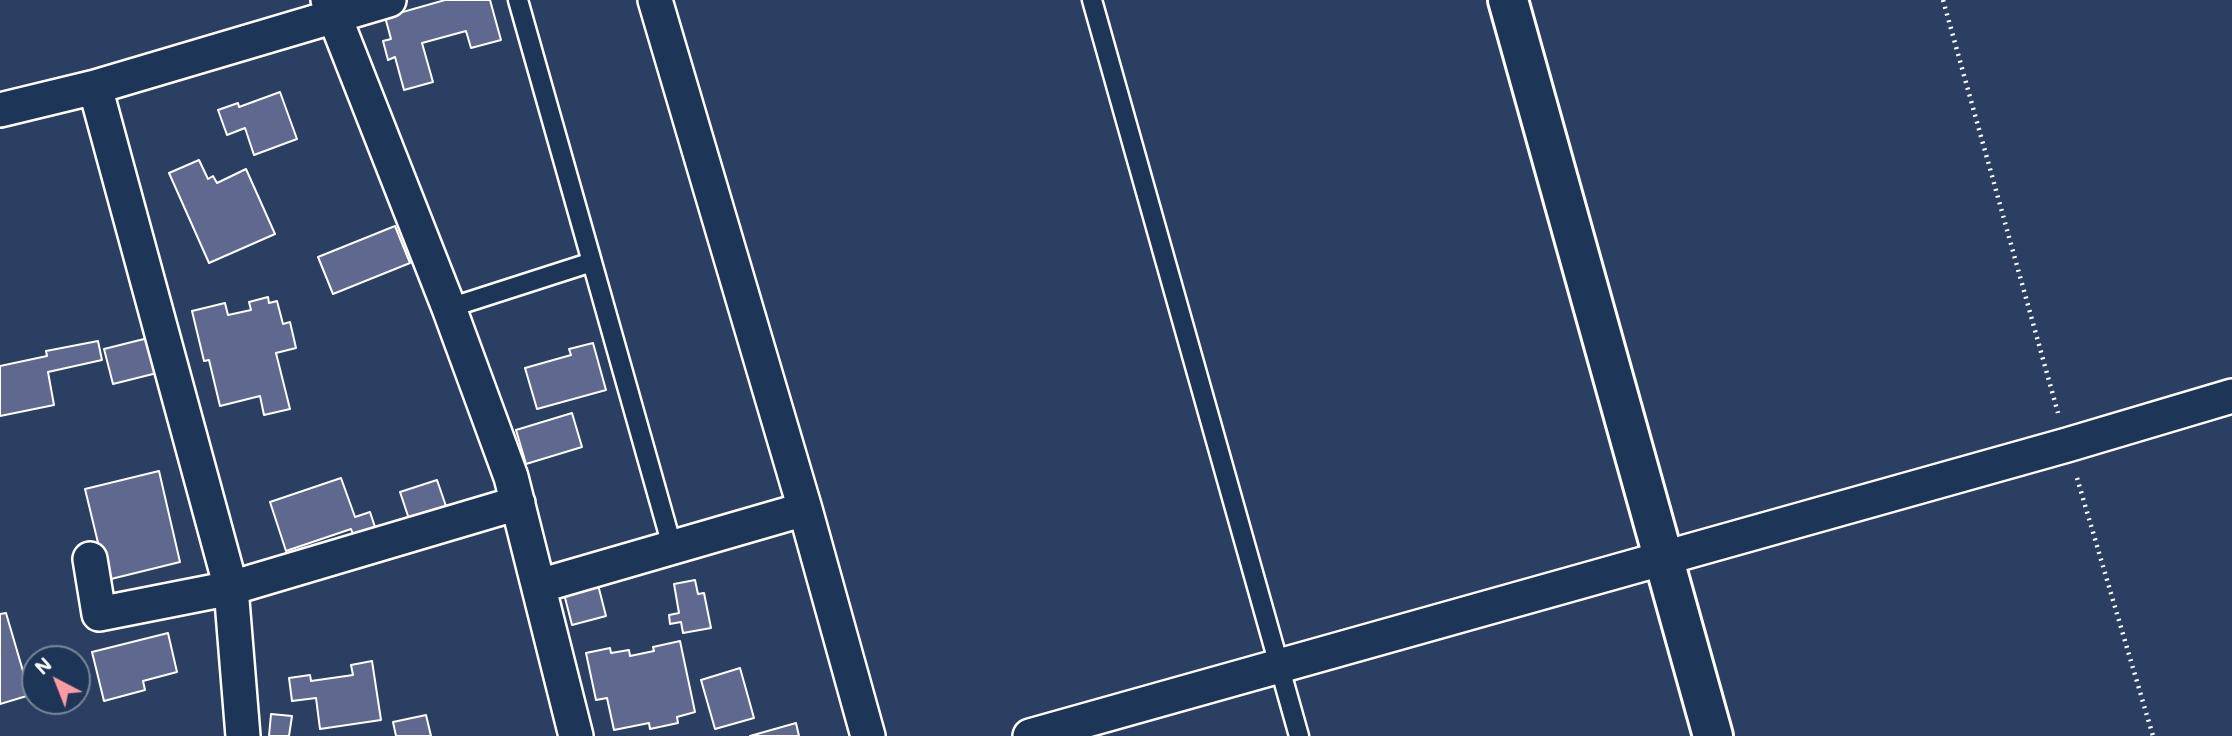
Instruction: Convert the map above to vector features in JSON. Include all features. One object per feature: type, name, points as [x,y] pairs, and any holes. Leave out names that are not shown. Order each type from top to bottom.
[{"type":"street","points":[[0,110],[95,87],[330,8],[389,0]]},
{"type":"street","points":[[655,0],[805,509],[868,736]]},
{"type":"street","points":[[1508,0],[1713,736]]},
{"type":"street","points":[[330,8],[449,308],[511,477],[576,736]]},
{"type":"street","points":[[95,87],[231,588],[243,736]]},
{"type":"street","points":[[1030,736],[2232,397]]},
{"type":"street","points":[[90,559],[99,614],[231,588],[518,503]]},
{"type":"street","points":[[539,586],[805,509]]},
{"type":"lane","points":[[518,0],[672,546]]},
{"type":"lane","points":[[1092,0],[1299,736]]},
{"type":"lane","points":[[449,308],[592,262]]},
{"type":"path","points":[[1943,0],[2067,445],[2153,736]]},
{"type":"building","points":[[445,0],[490,0],[501,40],[471,48],[466,31],[422,43],[433,82],[404,90],[395,57],[388,60],[383,41],[391,39],[385,17]]},
{"type":"building","points":[[280,92],[297,139],[254,155],[245,128],[227,135],[218,110],[238,103],[239,107]]},
{"type":"building","points":[[199,160],[208,179],[213,176],[217,183],[246,169],[275,234],[209,263],[169,173]]},
{"type":"building","points":[[395,226],[410,263],[333,294],[318,257]]},
{"type":"building","points":[[268,297],[269,303],[277,301],[283,324],[290,322],[296,348],[276,353],[290,409],[264,415],[260,396],[220,406],[209,360],[204,361],[192,311],[225,303],[228,315],[251,310],[249,302]]},
{"type":"building","points":[[152,337],[161,372],[113,384],[104,349]]},
{"type":"building","points":[[98,341],[102,360],[48,372],[54,405],[0,416],[0,366],[47,356],[46,351]]},
{"type":"building","points":[[593,343],[606,390],[537,409],[525,368],[571,355],[569,349]]},
{"type":"building","points":[[572,413],[582,447],[526,464],[516,430]]},
{"type":"building","points":[[159,471],[180,562],[107,580],[85,489]]},
{"type":"building","points":[[341,478],[355,517],[370,512],[376,530],[354,537],[351,529],[286,551],[270,502]]},
{"type":"building","points":[[437,480],[447,509],[410,522],[400,492]]},
{"type":"building","points":[[695,580],[698,594],[704,593],[711,628],[683,633],[681,622],[670,624],[669,615],[679,613],[674,584]]},
{"type":"building","points":[[597,581],[606,616],[572,625],[563,590]]},
{"type":"building","points":[[6,613],[21,664],[21,698],[0,704],[0,614]]},
{"type":"building","points":[[168,633],[177,672],[143,681],[145,690],[104,701],[92,652]]},
{"type":"building","points":[[680,641],[695,712],[677,717],[678,723],[650,729],[649,723],[614,730],[607,698],[596,700],[586,653],[610,648],[611,653],[629,650],[630,656],[654,651],[653,647]]},
{"type":"building","points":[[372,661],[381,720],[320,729],[316,698],[292,701],[289,678],[310,675],[311,681],[353,675],[351,665]]},
{"type":"building","points":[[740,668],[754,718],[715,729],[701,680]]},
{"type":"building","points":[[271,714],[292,716],[289,736],[269,736]]},
{"type":"building","points":[[426,715],[431,736],[396,736],[393,722]]},
{"type":"building","points":[[796,723],[799,736],[750,736]]}]
